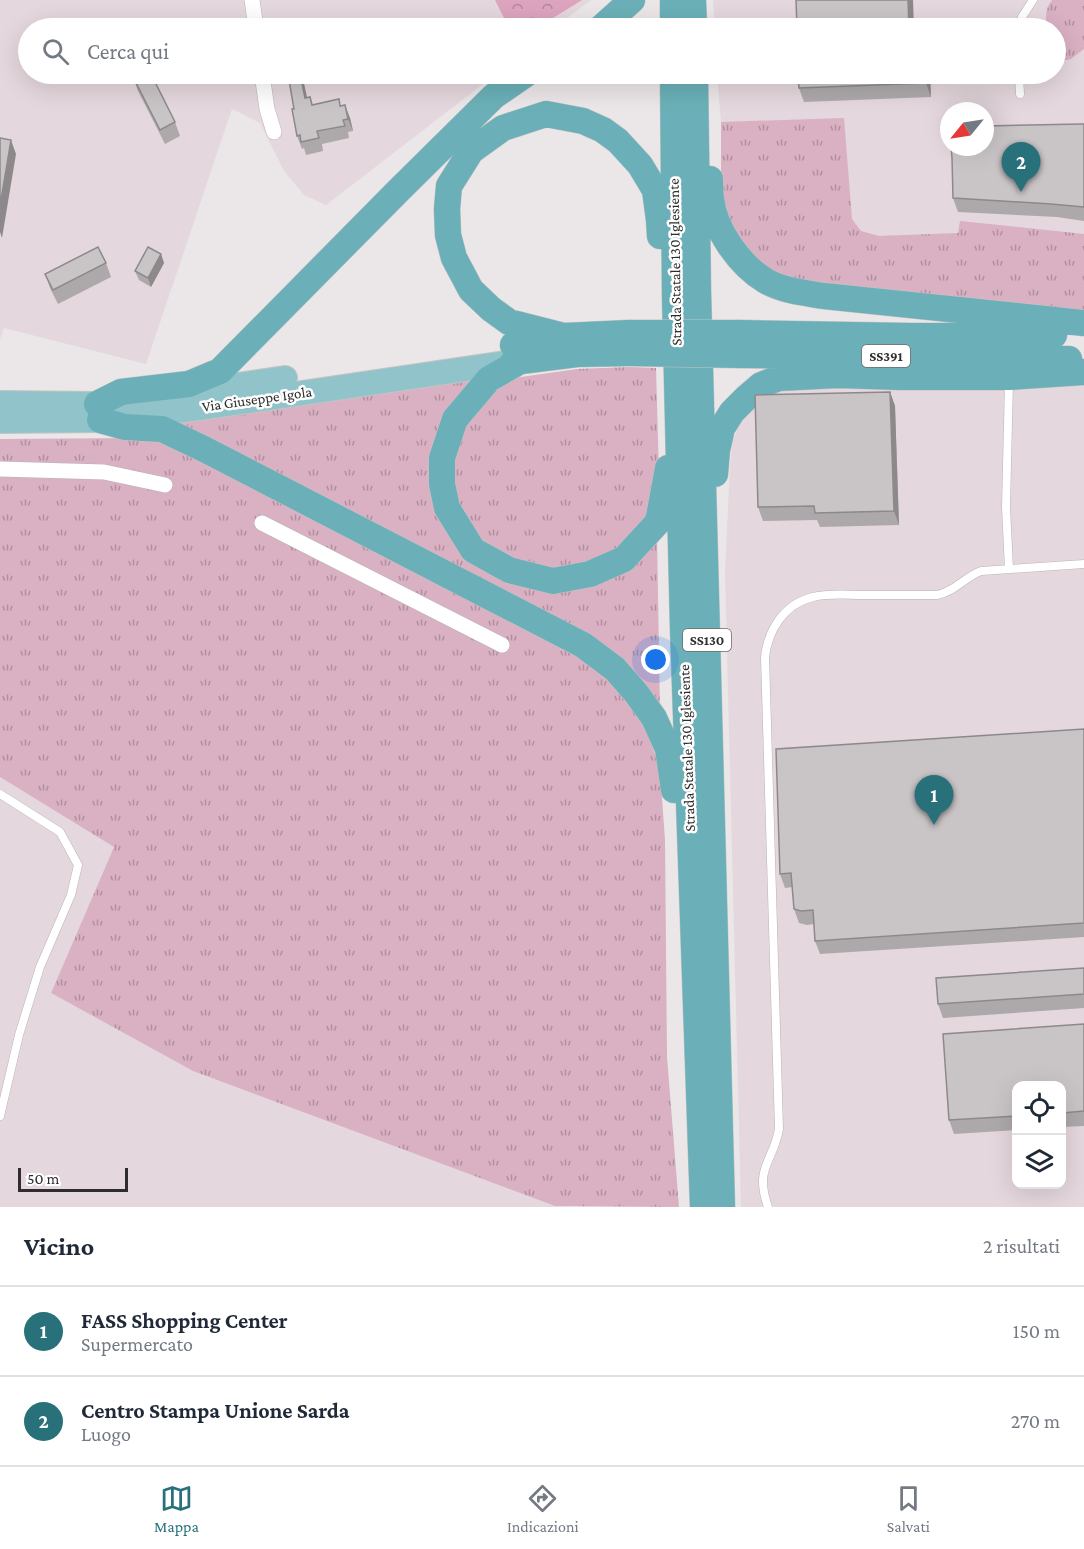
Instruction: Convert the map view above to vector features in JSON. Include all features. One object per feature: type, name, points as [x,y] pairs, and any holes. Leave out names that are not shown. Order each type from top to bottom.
[{"type":"highway","points":[[612,18],[632,0]]},
{"type":"highway","points":[[673,0],[673,18]]},
{"type":"highway","points":[[693,0],[694,18]]},
{"type":"highway","points":[[511,84],[494,96],[220,371],[189,384],[121,392],[99,412],[125,427],[162,429],[204,449],[583,645],[615,669],[654,718],[668,749],[673,780],[679,879],[692,905]]},
{"type":"highway","name":"Strada Statale 130 Iglesiente","points":[[673,84],[675,297],[683,629],[703,1207]]},
{"type":"highway","name":"Strada Statale 130 Iglesiente","points":[[696,84],[698,291],[722,1207]]},
{"type":"highway","points":[[700,84],[707,101],[711,200],[722,234],[741,261],[766,281],[793,291],[824,296],[1084,323]]},
{"type":"highway","points":[[564,336],[509,322],[471,290],[454,258],[448,235],[449,186],[471,151],[503,128],[546,114],[583,121],[603,130],[618,141],[640,165],[655,190],[659,220],[661,279],[675,297]]},
{"type":"highway","name":"SS391","points":[[740,344],[911,336],[1029,334],[1084,336]]},
{"type":"highway","name":"SS391","points":[[516,356],[564,336],[629,343],[740,344],[1084,359]]},
{"type":"highway","name":"SS391","points":[[516,356],[577,354],[629,343]]},
{"type":"highway","points":[[516,356],[489,379],[455,419],[442,458],[442,484],[447,508],[474,550],[509,570],[553,581],[590,574],[624,559],[658,522],[678,414]]},
{"type":"highway","points":[[704,533],[722,428],[732,412],[761,385],[779,378],[838,375],[1009,377],[1084,372]]},
{"type":"main road","name":"Via Giuseppe Igola","points":[[0,421],[99,412],[516,356]]},
{"type":"main road","name":"Via Giuseppe Igola","points":[[0,403],[99,412]]},
{"type":"street","points":[[252,0],[255,18]]},
{"type":"street","points":[[263,84],[267,109],[274,132]]},
{"type":"street","points":[[0,469],[105,472],[165,485]]},
{"type":"street","points":[[262,523],[502,645]]},
{"type":"lane","points":[[1022,18],[1033,0]]},
{"type":"lane","points":[[1020,84],[1020,94]]},
{"type":"lane","points":[[1009,377],[1006,507],[1009,569]]},
{"type":"lane","points":[[768,1207],[764,1195],[763,1173],[779,1129],[765,657],[769,637],[786,611],[795,604],[812,597],[937,595],[945,594],[974,574],[992,570],[1084,564]]},
{"type":"lane","points":[[0,794],[60,832],[78,866],[71,895],[36,978],[19,1035],[0,1116]]},
{"type":"shaded area","points":[[0,0],[591,0],[567,18],[18,18],[18,84],[483,84],[326,205],[304,195],[284,171],[260,123],[232,109],[146,364],[4,328],[0,339]]},
{"type":"shaded area","points":[[713,0],[1084,0],[1084,286],[800,260],[721,122],[718,84],[1066,84],[1066,18],[714,18]]},
{"type":"shaded area","points":[[1084,378],[1084,1207],[741,1207],[725,572],[732,443],[747,410],[770,390]]},
{"type":"shaded area","points":[[0,777],[114,847],[51,993],[193,1071],[555,1206],[569,1207],[0,1207]]},
{"type":"green space","points":[[495,0],[582,0],[553,18],[504,18]]},
{"type":"green space","points":[[1052,0],[1084,0],[1084,49],[1071,59],[1066,60],[1066,18],[1046,18]]},
{"type":"green space","points":[[844,118],[852,219],[861,231],[879,236],[958,233],[960,221],[1084,234],[1084,316],[800,283],[766,270],[734,236],[721,199],[721,122]]},
{"type":"green space","points":[[656,368],[659,476],[652,507],[628,547],[558,573],[487,550],[453,506],[451,449],[479,400],[514,378],[577,369]]},
{"type":"green space","points":[[479,376],[459,395],[440,424],[430,456],[429,482],[438,516],[532,588],[657,535],[660,713],[653,698],[175,426],[180,422]]},
{"type":"green space","points":[[136,438],[164,440],[544,635],[608,675],[647,728],[660,771],[665,840],[667,1057],[679,1207],[555,1206],[193,1071],[51,993],[114,847],[0,777],[0,439]]},
{"type":"building","points":[[796,0],[908,0],[909,18],[797,18]]},
{"type":"building","points":[[137,84],[156,84],[175,122],[160,130]]},
{"type":"building","points":[[290,84],[302,84],[305,98],[310,97],[312,105],[339,99],[340,106],[345,105],[348,119],[343,120],[345,126],[317,131],[319,138],[301,142],[300,135],[297,136],[292,109],[294,109]]},
{"type":"building","points":[[799,84],[901,84],[799,88]]},
{"type":"building","points":[[1084,124],[1084,207],[953,198],[952,156],[994,156],[994,126]]},
{"type":"building","points":[[0,138],[11,140],[0,206]]},
{"type":"building","points":[[98,247],[106,263],[53,290],[45,274]]},
{"type":"building","points":[[148,247],[161,254],[148,278],[135,271]]},
{"type":"building","points":[[890,392],[894,511],[815,513],[814,506],[758,507],[755,395]]},
{"type":"building","points":[[1084,729],[1084,923],[815,941],[813,910],[794,909],[791,873],[780,874],[776,749]]},
{"type":"building","points":[[1084,968],[1084,994],[938,1004],[936,978]]},
{"type":"building","points":[[1084,1024],[1084,1111],[1066,1113],[1066,1081],[1012,1081],[1012,1116],[949,1120],[943,1034]]},
{"type":"place","name":"Centro Stampa Unione Sarda","points":[[1021,192]]},
{"type":"place","name":"FASS Shopping Center","points":[[934,825]]}]
